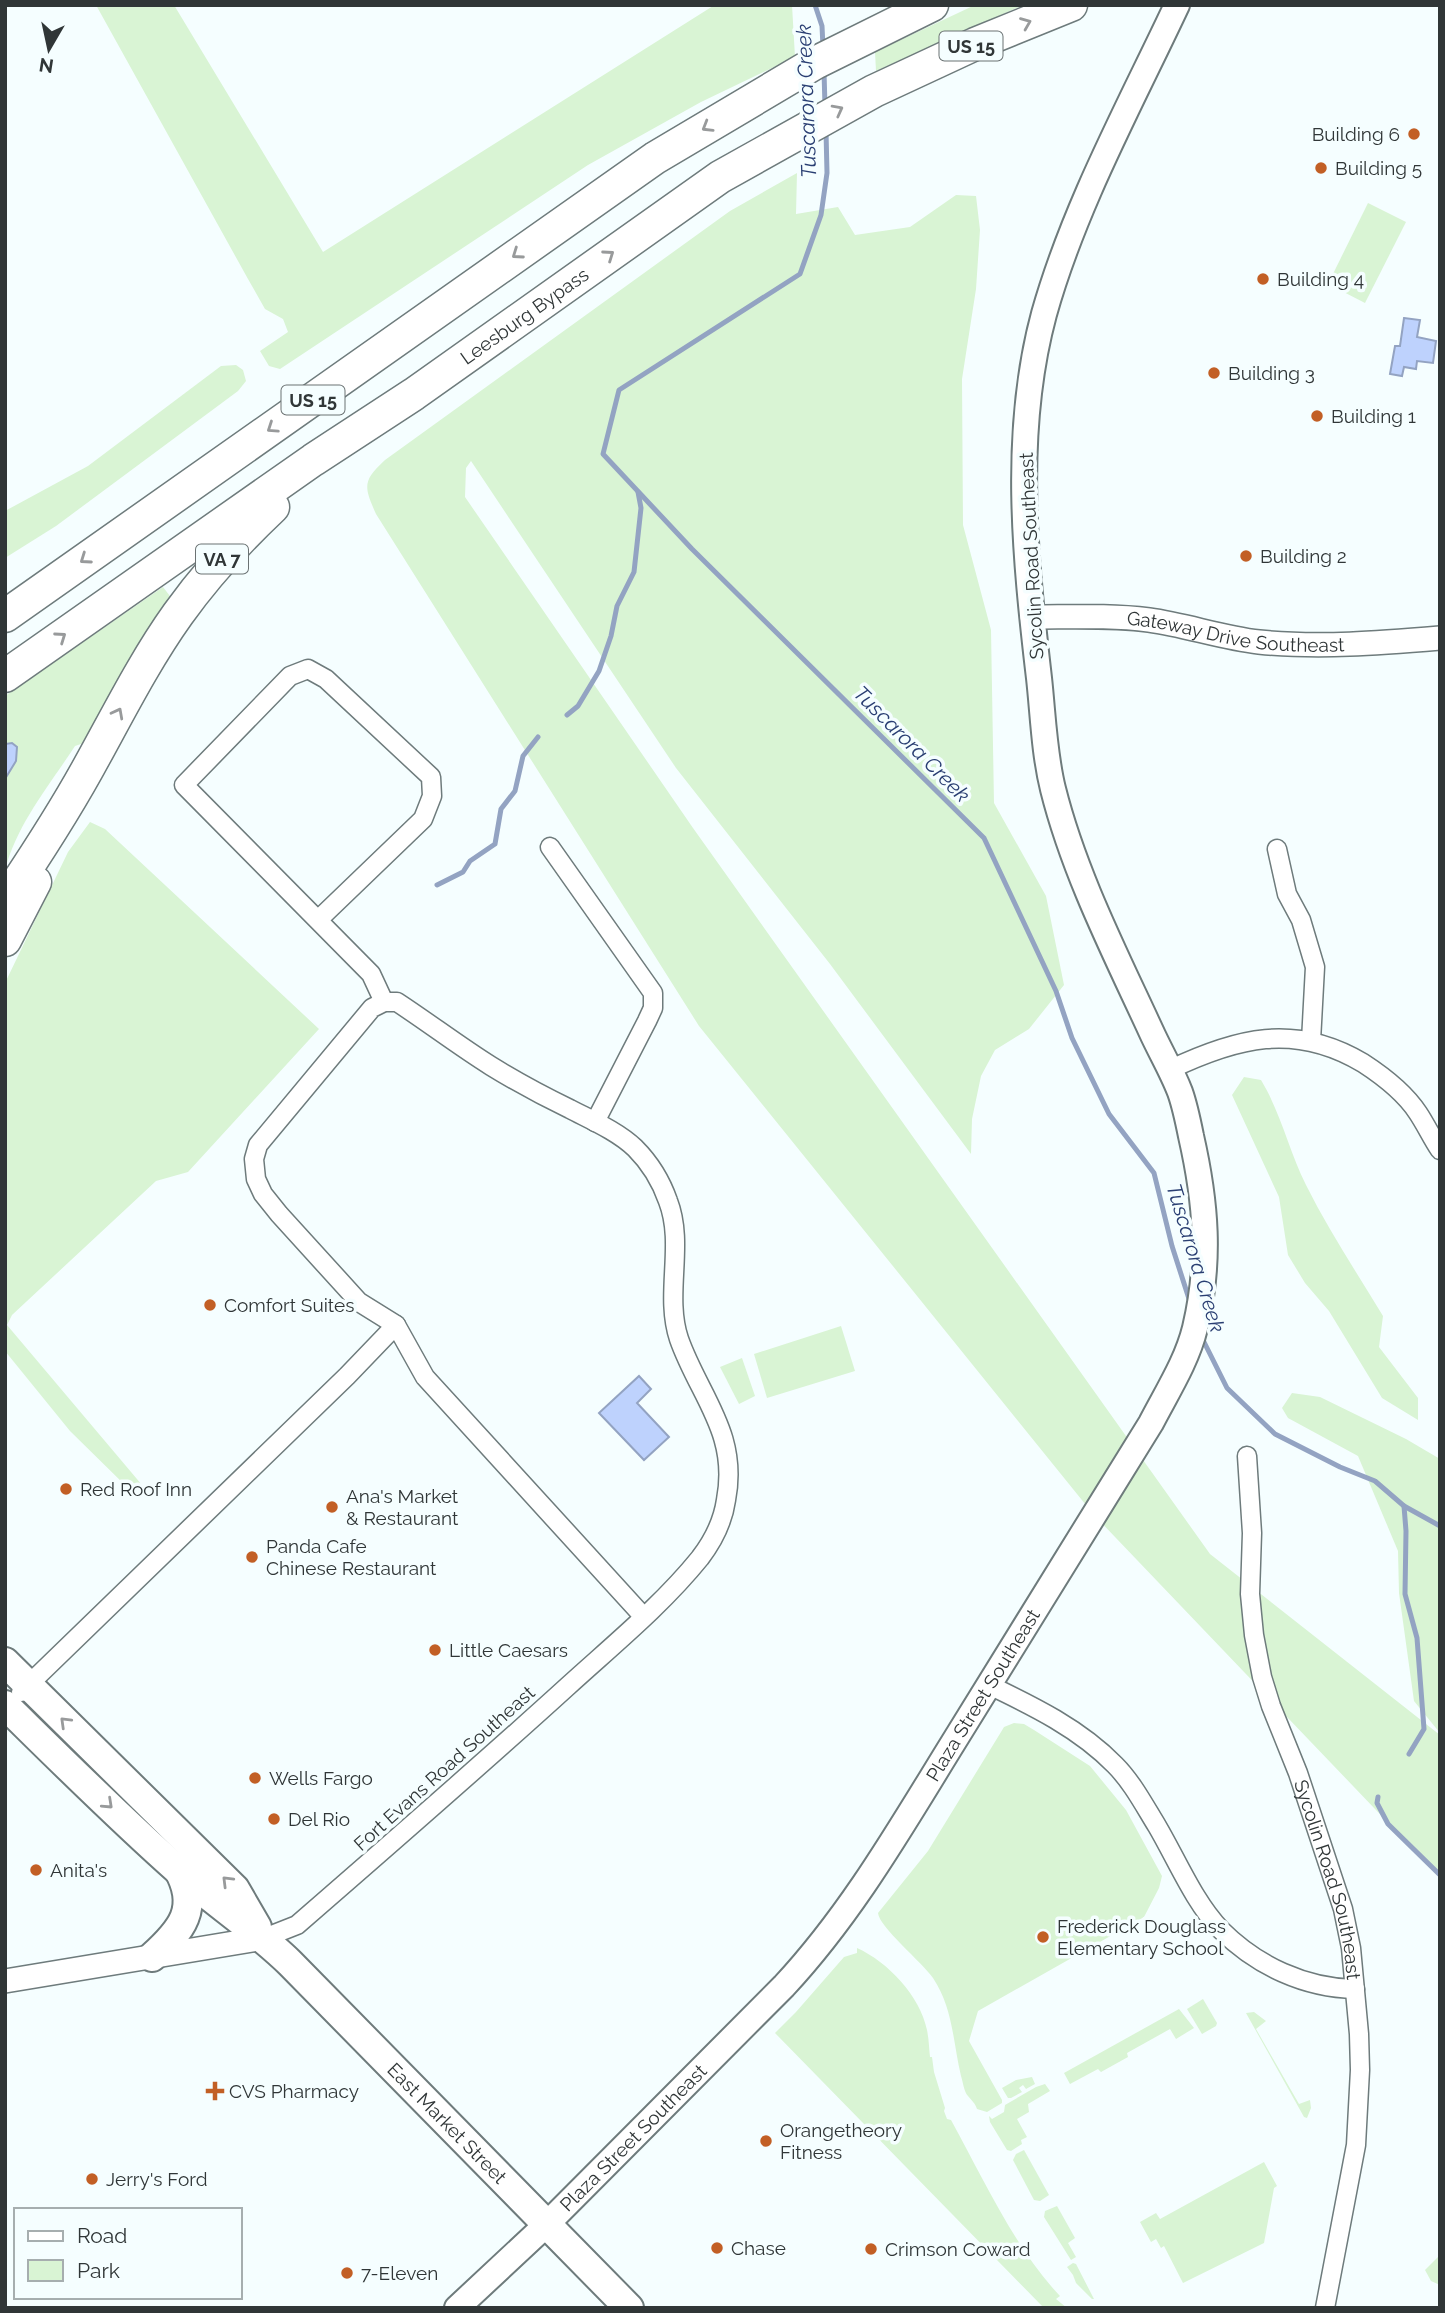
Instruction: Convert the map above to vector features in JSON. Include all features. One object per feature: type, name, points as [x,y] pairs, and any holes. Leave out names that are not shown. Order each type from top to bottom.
[{"type":"highway","name":"US 15","points":[[5,615],[654,158],[815,63],[932,5]]},
{"type":"highway","name":"Leesburg Bypass","points":[[5,676],[313,460],[414,394],[698,193],[760,154],[874,92],[975,44],[1071,5]]},
{"type":"highway","name":"VA 7","points":[[5,901],[85,773],[148,660],[209,573],[243,535],[282,498],[414,394]]},
{"type":"highway","points":[[5,603],[51,583]]},
{"type":"highway","points":[[5,940],[50,853],[85,773]]},
{"type":"main road","name":"Sycolin Road Southeast","points":[[1169,1070],[1095,908],[1053,787],[1032,617],[1023,465],[1032,370],[1044,315],[1064,253],[1176,9]]},
{"type":"main road","name":"Plaza Street Southeast","points":[[457,2308],[547,2224],[808,1960],[844,1914],[897,1835],[1151,1423],[1178,1371],[1194,1331],[1203,1283],[1206,1233],[1202,1187],[1193,1143],[1180,1091],[1169,1070]]},
{"type":"main road","name":"East Market Street","points":[[5,1662],[235,1889],[264,1938]]},
{"type":"main road","name":"East Market Street","points":[[6,1706],[178,1869],[264,1938],[629,2308]]},
{"type":"main road","points":[[152,1957],[179,1931],[185,1920],[188,1887],[178,1869]]},
{"type":"street","name":"Gateway Drive Southeast","points":[[1032,617],[1078,616],[1150,620],[1255,642],[1336,645],[1440,638]]},
{"type":"street","points":[[318,920],[422,819],[432,796],[431,777],[326,679],[308,669],[290,676],[184,785],[318,920],[372,974],[384,1002],[372,1008],[258,1145],[254,1159],[256,1179],[263,1194],[279,1214],[359,1302],[397,1325],[425,1377],[643,1616]]},
{"type":"street","points":[[550,847],[653,993],[653,1008],[595,1122]]},
{"type":"street","points":[[1277,849],[1287,894],[1301,920],[1315,967],[1311,1041]]},
{"type":"street","name":"Fort Evans Road Southeast","points":[[264,1938],[297,1925],[493,1754],[643,1616],[702,1556],[721,1522],[727,1498],[725,1444],[717,1417],[680,1339],[672,1303],[675,1245],[670,1204],[655,1172],[634,1147],[595,1122],[527,1088],[489,1065],[397,1002],[384,1002]]},
{"type":"street","points":[[1169,1070],[1223,1046],[1252,1039],[1281,1037],[1311,1041],[1346,1053],[1398,1090],[1418,1113],[1440,1150]]},
{"type":"street","points":[[27,1685],[397,1325]]},
{"type":"street","name":"Sycolin Road Southeast","points":[[1247,1456],[1252,1533],[1251,1616],[1262,1677],[1340,1898],[1351,1948],[1355,1989],[1360,2070],[1359,2122],[1325,2308]]},
{"type":"street","name":"East Market Street","points":[[6,1706],[27,1685]]},
{"type":"street","points":[[989,1685],[1036,1707],[1115,1765],[1135,1789],[1204,1908],[1220,1929],[1244,1950],[1278,1971],[1299,1980],[1330,1988],[1355,1989]]},
{"type":"street","points":[[5,1981],[264,1938]]},
{"type":"green space","points":[[96,5],[174,5],[323,252],[713,6],[792,5],[795,57],[701,102],[588,165],[280,369],[269,366],[260,351],[288,332],[283,319],[265,309]]},
{"type":"green space","points":[[975,5],[1023,5],[876,71],[875,52]]},
{"type":"green space","points":[[797,173],[796,214],[838,207],[855,235],[910,227],[956,195],[976,196],[980,230],[976,289],[962,379],[963,525],[991,630],[994,803],[1046,896],[1064,985],[1029,1029],[995,1050],[981,1076],[972,1119],[971,1154],[830,964],[676,768],[471,461],[466,468],[465,497],[693,828],[1210,1554],[1440,1735],[1440,1877],[1094,1515],[699,1026],[372,505],[367,485],[372,474],[385,460],[730,211]]},
{"type":"green space","points":[[1368,203],[1406,222],[1365,303],[1328,284]]},
{"type":"green space","points":[[236,365],[243,370],[246,381],[238,391],[56,526],[5,558],[5,511],[88,466],[221,366]]},
{"type":"green space","points":[[163,587],[176,604],[87,742],[75,746],[35,806],[17,837],[5,870],[5,696]]},
{"type":"green space","points":[[90,822],[105,829],[319,1029],[188,1172],[156,1181],[12,1315],[7,1325],[142,1485],[142,1496],[130,1490],[70,1431],[5,1351],[5,983],[68,852]]},
{"type":"green space","points":[[1244,1077],[1261,1080],[1306,1185],[1383,1316],[1379,1347],[1418,1398],[1418,1420],[1382,1398],[1329,1311],[1305,1283],[1288,1255],[1279,1197],[1232,1095]]},
{"type":"green space","points":[[841,1326],[855,1371],[767,1398],[754,1354]]},
{"type":"green space","points":[[742,1358],[755,1396],[739,1404],[720,1367]]},
{"type":"green space","points":[[1292,1393],[1320,1397],[1406,1439],[1440,1459],[1440,1733],[1414,1701],[1399,1593],[1398,1551],[1358,1456],[1288,1418],[1282,1408]]},
{"type":"green space","points":[[1014,1723],[1024,1724],[1090,1766],[1126,1810],[1162,1876],[1144,1917],[978,2011],[969,2041],[1002,2100],[1002,2103],[987,2112],[977,2109],[965,2092],[949,2013],[940,1989],[928,1971],[885,1927],[878,1913],[928,1851],[1004,1727]]},
{"type":"green space","points":[[857,1948],[891,1971],[917,2005],[927,2030],[930,2057],[947,2119],[951,2120],[1028,2257],[1060,2296],[1056,2299],[1067,2308],[1044,2308],[775,2033],[844,1957],[857,1953]]},
{"type":"green space","points":[[1203,1999],[1217,2023],[1202,2034],[1187,2009]]},
{"type":"green space","points":[[1179,2009],[1194,2028],[1176,2039],[1170,2029],[1127,2053],[1128,2057],[1101,2072],[1098,2069],[1070,2084],[1064,2073]]},
{"type":"green space","points":[[1254,2012],[1266,2021],[1256,2029],[1299,2104],[1310,2100],[1311,2108],[1307,2118],[1246,2013]]},
{"type":"green space","points":[[1032,2077],[1035,2084],[1026,2089],[1023,2085],[1019,2088],[1022,2092],[1011,2098],[1008,2098],[1002,2088],[1016,2080]]},
{"type":"green space","points":[[1045,2084],[1050,2091],[1028,2104],[1029,2112],[1017,2119],[1027,2137],[1021,2140],[1022,2144],[1011,2151],[1007,2150],[989,2116],[992,2119],[1004,2112],[1005,2105]]},
{"type":"green space","points":[[1024,2150],[1049,2195],[1040,2201],[1034,2200],[1013,2160],[1016,2154]]},
{"type":"green space","points":[[1264,2162],[1277,2186],[1274,2188],[1264,2243],[1183,2283],[1164,2246],[1161,2248],[1156,2239],[1151,2242],[1140,2222],[1156,2213],[1160,2219]]},
{"type":"green space","points":[[1057,2206],[1075,2238],[1068,2243],[1076,2257],[1071,2260],[1044,2217],[1045,2211]]},
{"type":"green space","points":[[1440,2255],[1440,2285],[1431,2281],[1425,2270]]},
{"type":"green space","points":[[1073,2263],[1094,2299],[1076,2283],[1067,2267]]},
{"type":"water","points":[[1404,318],[1420,320],[1417,337],[1436,341],[1433,363],[1417,361],[1416,369],[1404,367],[1402,376],[1390,374],[1395,346],[1400,346]]},
{"type":"water","points":[[12,743],[17,747],[16,761],[5,779],[5,744]]},
{"type":"water","points":[[639,1376],[651,1389],[637,1403],[669,1437],[644,1460],[599,1413]]},
{"type":"waterway","name":"Tuscarora Creek","points":[[815,5],[822,26],[823,47]]},
{"type":"waterway","name":"Tuscarora Creek","points":[[824,71],[825,107]]},
{"type":"waterway","name":"Tuscarora Creek","points":[[826,131],[827,173],[821,215],[800,274],[619,390],[603,454],[692,549],[984,838],[1056,991],[1072,1038],[1109,1114],[1154,1173],[1172,1246],[1190,1302]]},
{"type":"waterway","points":[[567,715],[578,706],[599,671],[611,636],[617,606],[634,572],[641,508],[638,492]]},
{"type":"waterway","points":[[437,885],[463,872],[470,861],[495,844],[501,809],[515,791],[523,756],[538,737]]},
{"type":"waterway","name":"Tuscarora Creek","points":[[1202,1338],[1227,1388],[1275,1434],[1340,1467],[1375,1481],[1404,1506],[1440,1526]]},
{"type":"waterway","points":[[1404,1506],[1405,1594],[1417,1638],[1424,1729],[1409,1754]]},
{"type":"waterway","points":[[1378,1797],[1377,1803],[1388,1824],[1440,1875]]},
{"type":"place","name":"Building 6","points":[[1414,134]]},
{"type":"place","name":"Building 5","points":[[1321,168]]},
{"type":"place","name":"Building 4","points":[[1263,279]]},
{"type":"place","name":"Building 3","points":[[1214,373]]},
{"type":"place","name":"Building 1","points":[[1317,416]]},
{"type":"place","name":"Building 2","points":[[1246,556]]},
{"type":"place","name":"Comfort Suites","points":[[210,1305]]},
{"type":"place","name":"Red Roof Inn","points":[[66,1489]]},
{"type":"place","name":"Ana's Market & Restaurant","points":[[332,1507]]},
{"type":"place","name":"Panda Cafe Chinese Restaurant","points":[[252,1557]]},
{"type":"place","name":"Little Caesars","points":[[435,1650]]},
{"type":"place","name":"Wells Fargo","points":[[255,1778]]},
{"type":"place","name":"Del Rio","points":[[274,1819]]},
{"type":"place","name":"Anita's","points":[[36,1870]]},
{"type":"place","name":"Frederick Douglass Elementary School","points":[[1043,1937]]},
{"type":"place","name":"CVS Pharmacy","points":[[215,2091]]},
{"type":"place","name":"Orangetheory Fitness","points":[[766,2141]]},
{"type":"place","name":"Jerry's Ford","points":[[92,2179]]},
{"type":"place","name":"Chase","points":[[717,2248]]},
{"type":"place","name":"Crimson Coward","points":[[871,2249]]},
{"type":"place","name":"7-Eleven","points":[[347,2273]]}]
